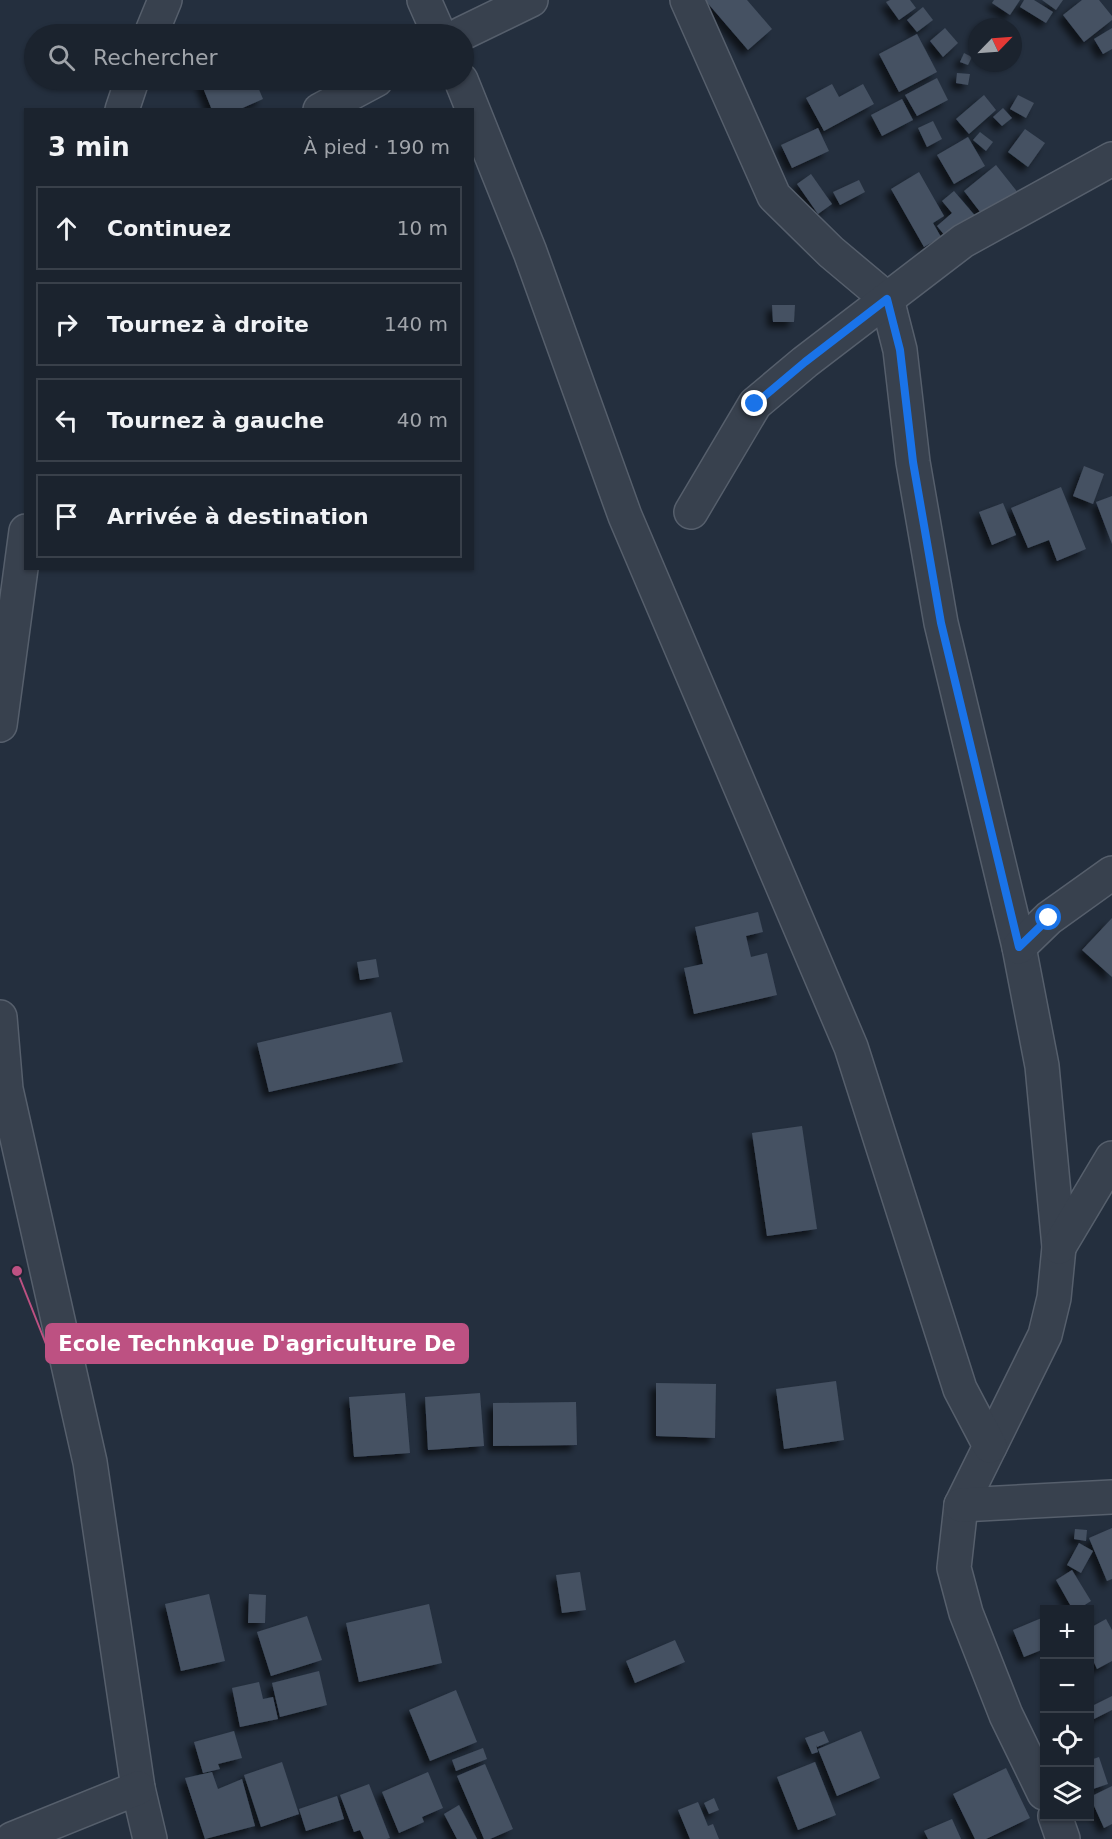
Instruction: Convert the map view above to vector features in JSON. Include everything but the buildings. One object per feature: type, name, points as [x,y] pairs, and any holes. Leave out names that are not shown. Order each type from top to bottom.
[{"type":"street","points":[[155,24],[165,0]]},
{"type":"street","points":[[424,0],[434,24]]},
{"type":"street","points":[[474,28],[531,0]]},
{"type":"street","points":[[687,0],[774,196],[814,237],[887,299],[900,350],[913,462],[941,623],[1019,947],[1042,1066],[1059,1247],[1054,1298],[1045,1335],[961,1505],[954,1568],[966,1613],[1006,1715],[1040,1785]]},
{"type":"street","points":[[123,108],[129,90]]},
{"type":"street","points":[[324,108],[357,90]]},
{"type":"street","points":[[465,90],[472,108]]},
{"type":"street","points":[[474,112],[530,252],[625,516],[851,1047],[960,1389],[990,1446]]},
{"type":"street","points":[[691,512],[755,404],[805,362],[963,242],[1112,159]]},
{"type":"street","points":[[0,725],[24,545]]},
{"type":"street","points":[[0,589],[10,645]]},
{"type":"street","points":[[1019,947],[1049,918],[1112,873]]},
{"type":"street","points":[[0,1017],[6,1089],[90,1462],[138,1788],[150,1839]]},
{"type":"street","points":[[1059,1247],[1112,1158]]},
{"type":"street","points":[[961,1505],[1112,1497]]},
{"type":"street","points":[[12,1839],[138,1788]]},
{"type":"street","points":[[1057,1821],[1063,1839]]},
{"type":"place","name":"Ecole Technkque D'agriculture De","points":[[17,1271]]},
{"type":"route","points":[[755,404],[887,299],[900,350],[913,462],[941,623],[1019,947],[1049,918]]}]
